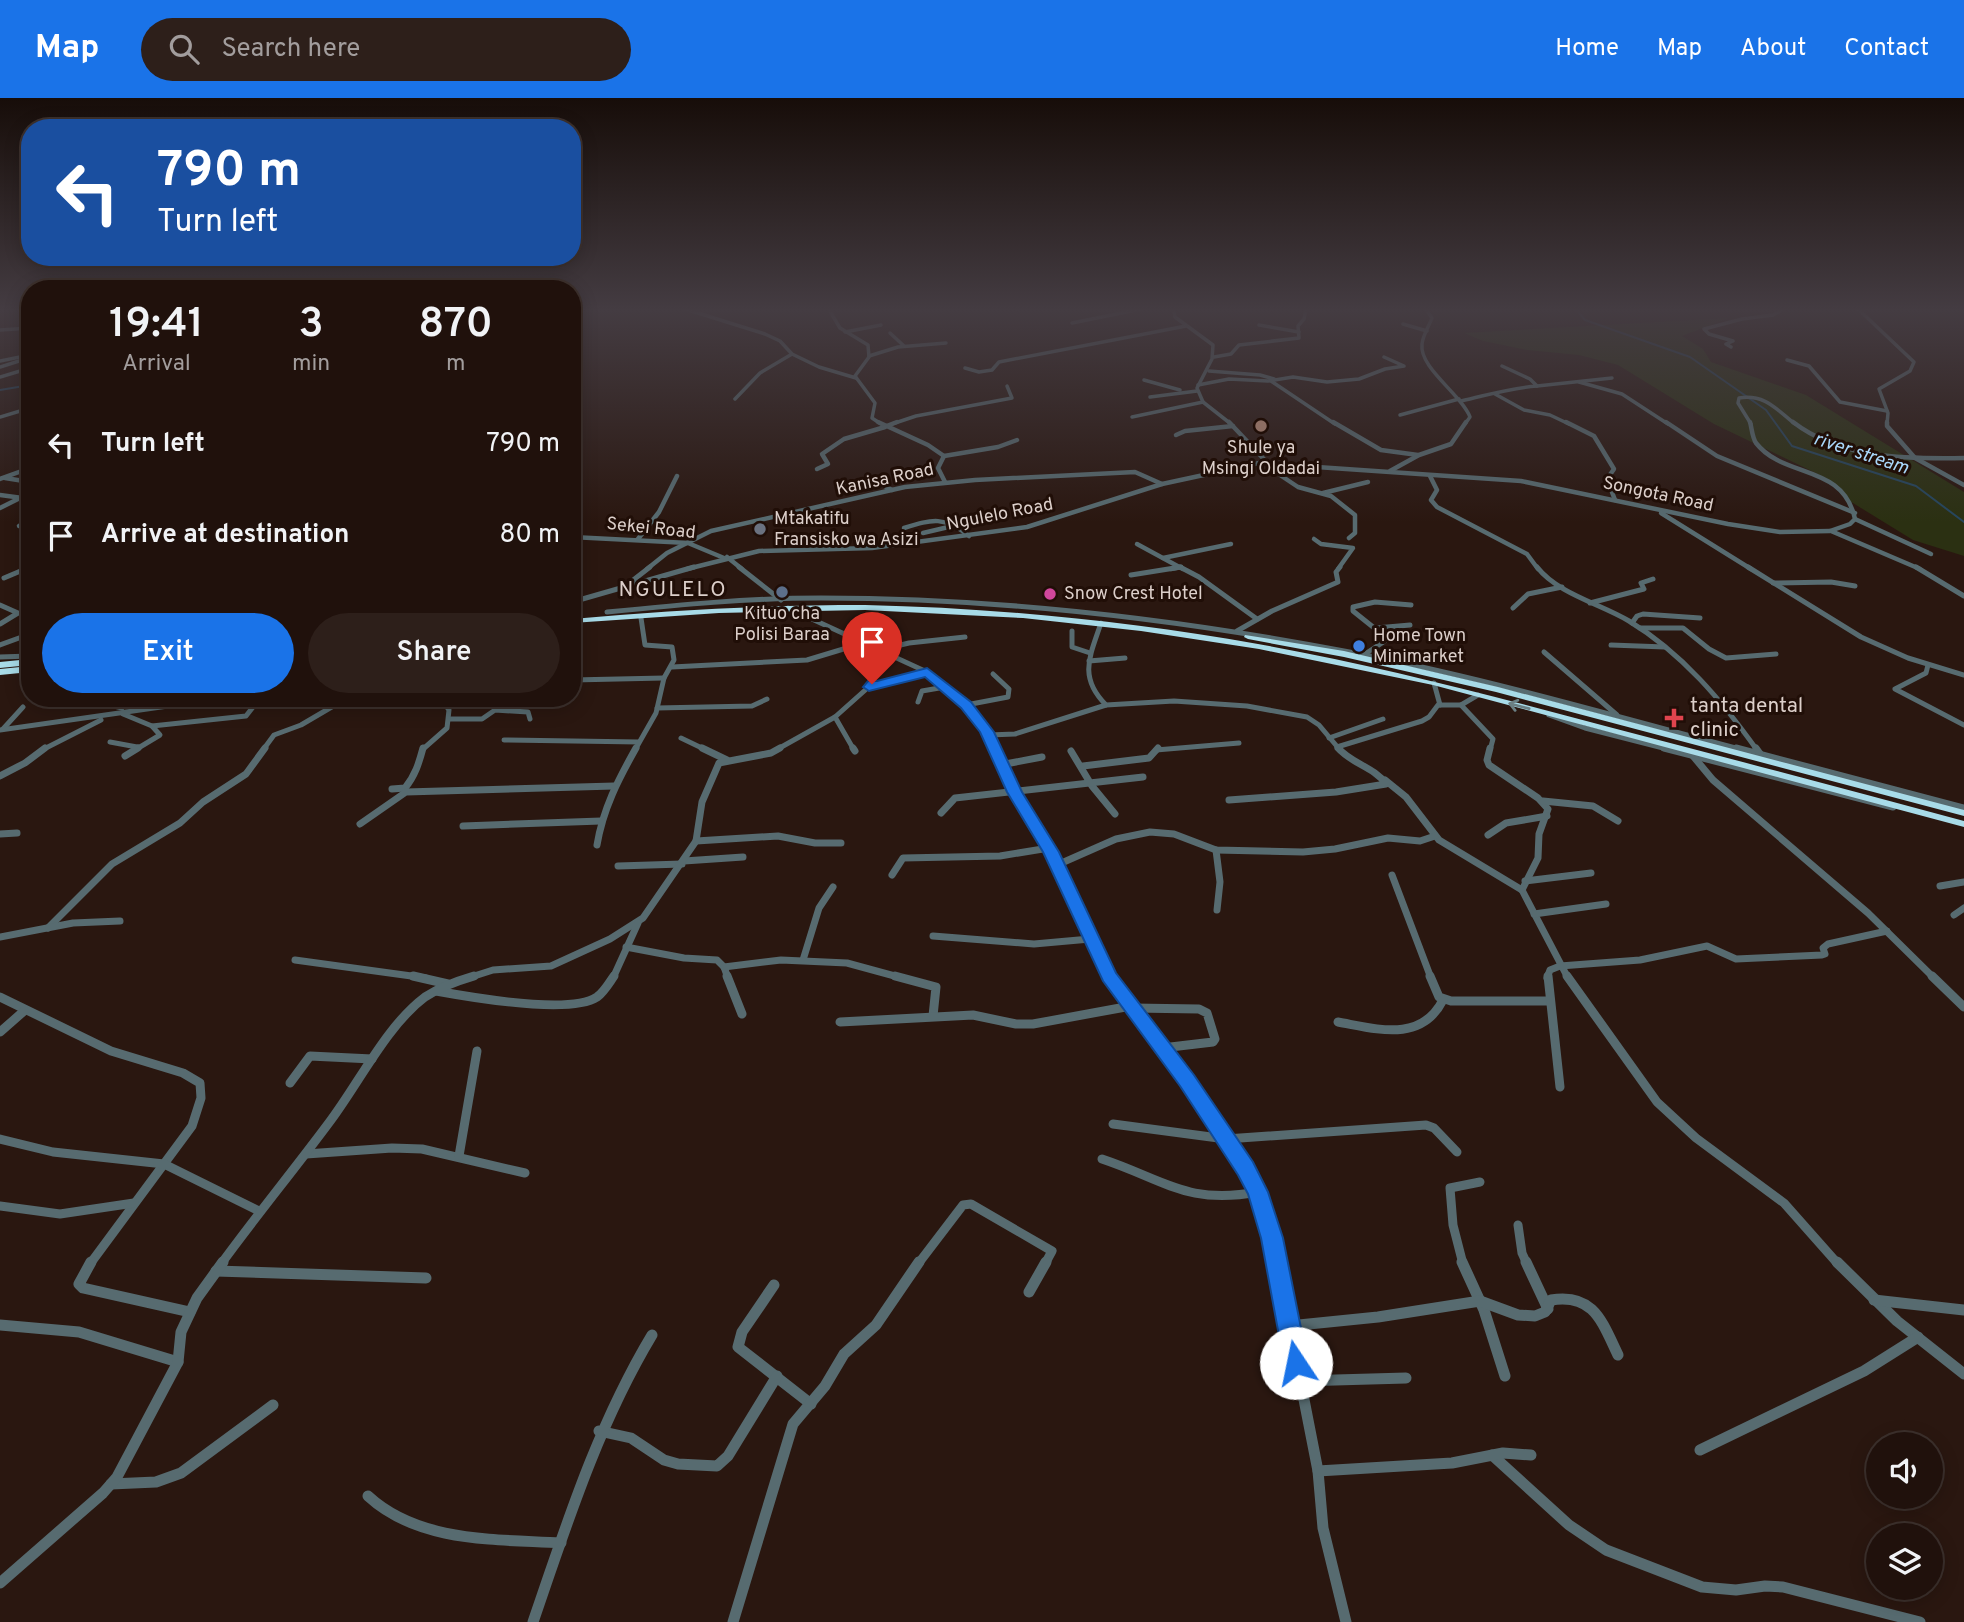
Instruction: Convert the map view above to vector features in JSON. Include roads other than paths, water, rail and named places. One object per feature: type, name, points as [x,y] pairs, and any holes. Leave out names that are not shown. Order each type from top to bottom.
[{"type":"highway","points":[[581,616],[607,612],[784,603],[901,604],[1005,609],[1125,620],[1263,639],[1343,654],[1498,690],[1908,804],[1964,824]]},
{"type":"highway","points":[[581,617],[784,603],[963,611],[1101,623],[1272,648],[1434,683],[1908,804],[1964,811]]},
{"type":"highway","points":[[0,664],[21,663]]},
{"type":"highway","points":[[0,672],[21,670]]},
{"type":"street","points":[[735,399],[740,389],[753,379]]},
{"type":"street","points":[[857,379],[876,403],[873,418],[884,427],[909,439],[930,444],[944,456]]},
{"type":"street","points":[[1198,388],[1204,379]]},
{"type":"street","points":[[1150,397],[1233,379]]},
{"type":"street","points":[[1235,379],[1282,379]]},
{"type":"street","points":[[1306,379],[1323,382],[1358,379]]},
{"type":"street","points":[[1389,471],[1419,455],[1454,442],[1470,417],[1460,400],[1440,379]]},
{"type":"street","points":[[1530,379],[1537,386]]},
{"type":"street","points":[[1400,415],[1439,402],[1495,394],[1505,389],[1603,379]]},
{"type":"street","points":[[1820,379],[1840,402],[1887,411]]},
{"type":"street","points":[[1896,379],[1879,389],[1887,411],[1887,426],[1914,456],[1964,485]]},
{"type":"street","points":[[1144,380],[1184,391]]},
{"type":"street","points":[[1271,381],[1338,426],[1384,451],[1419,455]]},
{"type":"street","points":[[1579,382],[1622,394],[1712,454],[1855,516],[1931,554]]},
{"type":"street","points":[[817,469],[828,464],[822,454],[842,440],[916,415],[1012,398],[1007,386]]},
{"type":"street","points":[[1198,388],[1203,401],[1233,426],[1264,461],[1291,483],[1333,497],[1356,517],[1355,534],[1349,538]]},
{"type":"street","points":[[1495,394],[1524,410],[1550,415],[1595,437],[1614,469],[1607,479],[1615,500]]},
{"type":"street","points":[[1855,516],[1854,506],[1826,478],[1758,446],[1751,432],[1750,421],[1737,400],[1746,396],[1769,400],[1799,427],[1830,444],[1914,456],[1964,458]]},
{"type":"street","points":[[1132,418],[1203,401]]},
{"type":"street","points":[[0,417],[21,411]]},
{"type":"street","points":[[1176,435],[1187,431],[1233,426]]},
{"type":"street","points":[[944,456],[997,447],[1017,440]]},
{"type":"street","points":[[944,456],[938,468],[945,482]]},
{"type":"street","name":"Songota Road","points":[[1264,461],[1273,464],[1521,481],[1756,529],[1830,531],[1850,524],[1855,516]]},
{"type":"street","name":"Ngulelo Road","points":[[581,600],[725,557],[780,549],[872,548],[1041,524],[1162,484],[1264,461]]},
{"type":"street","points":[[2,479],[21,472]]},
{"type":"street","name":"Kanisa Road","points":[[629,584],[684,543],[729,526],[834,505],[892,490],[945,482],[1137,472],[1162,484]]},
{"type":"street","points":[[638,540],[659,512],[677,476]]},
{"type":"street","points":[[1430,476],[1437,490],[1431,500],[1437,508],[1527,554],[1539,571],[1562,587],[1632,623],[1665,647],[1698,676],[1729,711],[1761,755]]},
{"type":"street","points":[[2,479],[21,481]]},
{"type":"street","points":[[844,486],[873,480],[892,490]]},
{"type":"street","points":[[1322,493],[1368,481]]},
{"type":"street","points":[[0,495],[20,498]]},
{"type":"street","points":[[0,508],[20,498]]},
{"type":"street","points":[[1654,509],[1861,637],[1928,665],[1964,675]]},
{"type":"street","points":[[904,528],[938,520],[951,521],[969,536]]},
{"type":"street","points":[[923,533],[957,525]]},
{"type":"street","points":[[1830,531],[1923,570],[1964,596]]},
{"type":"street","name":"Sekei Road","points":[[581,537],[684,543],[697,548],[710,548],[725,557]]},
{"type":"street","points":[[1237,631],[1338,582],[1336,572],[1353,548],[1321,544],[1314,539]]},
{"type":"street","points":[[1137,544],[1181,567],[1257,619]]},
{"type":"street","points":[[1163,558],[1214,544],[1231,544]]},
{"type":"street","points":[[725,557],[784,603],[860,643],[927,672],[966,705],[989,735],[1000,765],[1049,848],[1109,976],[1226,1139],[1258,1192],[1272,1238],[1318,1471],[1324,1528],[1346,1622]]},
{"type":"street","points":[[1131,575],[1181,567]]},
{"type":"street","points":[[4,578],[21,570]]},
{"type":"street","points":[[1590,603],[1644,589],[1641,583],[1653,579]]},
{"type":"street","points":[[1773,583],[1831,582],[1854,586]]},
{"type":"street","points":[[1513,608],[1528,594],[1562,587]]},
{"type":"street","points":[[784,603],[910,600],[996,604],[1237,631],[1366,654],[1761,755],[1964,811]]},
{"type":"street","points":[[1366,654],[1369,649],[1388,639],[1353,611],[1353,607],[1375,602],[1411,605]]},
{"type":"street","points":[[0,605],[19,613],[0,624]]},
{"type":"street","points":[[1632,623],[1640,615],[1700,618]]},
{"type":"street","points":[[597,845],[601,821],[614,786],[657,708],[664,678],[672,667],[672,648],[645,645],[641,618]]},
{"type":"street","points":[[1101,623],[1090,657],[1087,678],[1106,705]]},
{"type":"street","points":[[1376,628],[1410,625]]},
{"type":"street","points":[[1639,628],[1683,628],[1709,649],[1726,658],[1776,654]]},
{"type":"street","points":[[1072,631],[1072,647],[1090,657],[1125,658]]},
{"type":"street","points":[[0,645],[21,637]]},
{"type":"street","points":[[875,649],[965,637]]},
{"type":"street","points":[[672,667],[807,660],[860,643]]},
{"type":"street","points":[[1611,645],[1665,647]]},
{"type":"street","points":[[436,990],[495,1001],[580,1005],[598,997],[608,985],[638,922],[696,841],[702,803],[719,763],[771,753],[835,717],[869,687],[874,676],[875,649]]},
{"type":"street","points":[[1544,652],[1620,718]]},
{"type":"street","points":[[0,657],[21,656]]},
{"type":"street","points":[[1928,665],[1926,673],[1895,689],[1964,725]]},
{"type":"street","points":[[869,687],[927,672]]},
{"type":"street","points":[[966,705],[1008,697],[1007,686],[993,674]]},
{"type":"street","points":[[581,680],[664,678]]},
{"type":"street","points":[[1434,683],[1440,705]]},
{"type":"street","points":[[918,702],[922,691],[944,687]]},
{"type":"street","points":[[1337,747],[1422,721],[1429,717],[1435,706],[1461,705],[1478,695]]},
{"type":"street","points":[[657,708],[752,706],[767,699]]},
{"type":"street","points":[[989,735],[1015,734],[1106,705],[1174,701],[1247,706],[1307,717],[1348,759],[1385,780],[1406,797],[1435,836],[1524,885],[1591,873]]},
{"type":"street","points":[[1461,705],[1493,739],[1487,760],[1489,765],[1542,801],[1548,809],[1539,834],[1538,858],[1524,885],[1534,914],[1560,966],[1657,1102],[1696,1138],[1784,1203],[1830,1257],[1874,1299],[1964,1374]]},
{"type":"street","points":[[112,707],[122,710],[133,721],[152,726],[247,716],[254,707]]},
{"type":"street","points":[[0,776],[25,763],[50,745],[108,716],[122,710],[148,707]]},
{"type":"street","points":[[48,928],[112,864],[180,823],[203,802],[246,774],[274,735],[301,725],[332,707]]},
{"type":"street","points":[[392,789],[405,788],[421,759],[422,749],[444,733],[449,719],[448,707]]},
{"type":"street","points":[[1,730],[23,708]]},
{"type":"street","points":[[449,719],[482,719],[498,710],[528,712],[530,719]]},
{"type":"street","points":[[1542,712],[1586,728],[1876,805],[1908,804]]},
{"type":"street","points":[[1,730],[108,716]]},
{"type":"street","points":[[835,717],[855,751]]},
{"type":"street","points":[[1329,738],[1383,719]]},
{"type":"street","points":[[125,756],[160,737],[152,726]]},
{"type":"street","points":[[681,738],[727,760]]},
{"type":"street","points":[[504,740],[639,742]]},
{"type":"street","points":[[110,742],[138,747]]},
{"type":"street","points":[[1083,766],[1125,758],[1149,758],[1156,749],[1239,743]]},
{"type":"street","points":[[1071,751],[1083,766],[1090,783],[1109,803],[1115,814]]},
{"type":"street","points":[[1693,756],[1713,780],[1887,931],[1964,1007]]},
{"type":"street","points":[[1000,765],[1042,757]]},
{"type":"street","points":[[942,813],[955,798],[1143,777]]},
{"type":"street","points":[[1229,800],[1370,788],[1384,785],[1385,780]]},
{"type":"street","points":[[360,824],[406,792],[614,786]]},
{"type":"street","points":[[1542,801],[1588,804],[1605,809],[1618,821]]},
{"type":"street","points":[[1488,835],[1506,823],[1547,816]]},
{"type":"street","points":[[463,826],[601,821]]},
{"type":"street","points":[[1057,865],[1116,839],[1150,832],[1174,834],[1216,850],[1304,852],[1335,849],[1388,838],[1420,841],[1435,836]]},
{"type":"street","points":[[0,834],[17,833]]},
{"type":"street","points":[[696,841],[778,836],[816,843],[841,843]]},
{"type":"street","points":[[892,875],[900,860],[906,858],[1000,856],[1049,848]]},
{"type":"street","points":[[1216,850],[1220,882],[1217,910]]},
{"type":"street","points":[[618,866],[743,857]]},
{"type":"street","points":[[1392,875],[1436,993],[1443,1000],[1550,1001]]},
{"type":"street","points":[[1940,886],[1964,882]]},
{"type":"street","points":[[803,960],[819,908],[833,887]]},
{"type":"street","points":[[1534,914],[1606,904]]},
{"type":"street","points":[[1954,915],[1964,908]]},
{"type":"street","points":[[0,937],[73,923],[120,921]]},
{"type":"street","points":[[0,1583],[111,1485],[178,1362],[181,1332],[190,1311],[259,1211],[306,1154],[372,1059],[411,1010],[448,984],[493,971],[551,966],[610,939],[638,922]]},
{"type":"street","points":[[1560,1087],[1546,975],[1560,966],[1640,960],[1707,946],[1736,959],[1822,956],[1825,954],[1823,948],[1828,943],[1887,931]]},
{"type":"street","points":[[933,936],[1034,944],[1090,939]]},
{"type":"street","points":[[626,947],[684,958],[712,958],[724,967],[742,1014]]},
{"type":"street","points":[[295,960],[428,978],[448,984]]},
{"type":"street","points":[[724,967],[803,960],[860,965],[932,984],[937,991],[933,1016]]},
{"type":"street","points":[[0,997],[24,1011],[124,1057],[186,1074],[200,1083],[202,1098],[197,1114],[164,1164],[84,1272],[79,1284],[83,1288],[190,1311]]},
{"type":"street","points":[[1338,1022],[1392,1028],[1412,1027],[1433,1017],[1443,1000]]},
{"type":"street","points":[[840,1022],[979,1015],[1010,1023],[1033,1024],[1132,1007],[1186,1008],[1204,1010],[1207,1013],[1215,1039],[1213,1042],[1162,1048]]},
{"type":"street","points":[[0,1032],[24,1011]]},
{"type":"street","points":[[459,1156],[477,1051]]},
{"type":"street","points":[[290,1083],[310,1056],[372,1059]]},
{"type":"street","points":[[1114,1124],[1226,1139],[1426,1125],[1434,1128],[1457,1152]]},
{"type":"street","points":[[0,1139],[53,1152],[164,1164],[259,1211]]},
{"type":"street","points":[[306,1154],[405,1148],[459,1156],[525,1173]]},
{"type":"street","points":[[1102,1158],[1126,1165],[1167,1187],[1194,1196],[1225,1198],[1258,1192]]},
{"type":"street","points":[[1480,1182],[1452,1187],[1449,1191],[1458,1246],[1468,1278],[1489,1324],[1505,1376]]},
{"type":"street","points":[[0,1206],[44,1214],[60,1214],[134,1203]]},
{"type":"street","points":[[733,1622],[788,1434],[844,1354],[876,1325],[908,1276],[963,1205],[971,1204],[1052,1251],[1029,1292]]},
{"type":"street","points":[[1518,1225],[1527,1265],[1548,1309]]},
{"type":"street","points":[[216,1271],[426,1278]]},
{"type":"street","points":[[774,1285],[742,1332],[738,1347],[811,1404]]},
{"type":"street","points":[[1289,1326],[1367,1318],[1480,1301],[1493,1304],[1518,1317],[1539,1315],[1548,1309],[1551,1300],[1556,1298],[1586,1301],[1618,1355]]},
{"type":"street","points":[[1874,1299],[1964,1310]]},
{"type":"street","points":[[0,1325],[79,1332],[178,1362]]},
{"type":"street","points":[[533,1622],[600,1432],[632,1366],[652,1335]]},
{"type":"street","points":[[1700,1450],[1864,1371],[1918,1337]]},
{"type":"street","points":[[600,1432],[631,1438],[664,1460],[678,1464],[717,1466],[728,1456],[777,1376]]},
{"type":"street","points":[[1300,1381],[1406,1378]]},
{"type":"street","points":[[111,1485],[156,1482],[181,1474],[273,1405]]},
{"type":"street","points":[[1318,1471],[1452,1463],[1492,1455],[1531,1455]]},
{"type":"street","points":[[1492,1455],[1569,1525],[1618,1555],[1702,1587],[1736,1590],[1765,1586],[1783,1587],[1920,1622]]},
{"type":"street","points":[[368,1496],[389,1514],[414,1524],[451,1533],[561,1544]]},
{"type":"waterway","name":"river stream","points":[[1722,379],[1766,410],[1792,446],[1916,486],[1964,522]]},
{"type":"waterway","points":[[0,390],[21,386]]},
{"type":"place","name":"Shule ya Msingi Oldadai","points":[[1261,426]]},
{"type":"place","name":"Mtakatifu Fransisko wa Asizi","points":[[760,529]]},
{"type":"place","name":"Kituo cha Polisi Baraa","points":[[782,592]]},
{"type":"place","name":"Snow Crest Hotel","points":[[1050,594]]},
{"type":"place","name":"Home Town Minimarket","points":[[1359,646]]},
{"type":"place","name":"tanta dental clinic","points":[[1674,718]]},
{"type":"district","name":"NGULELO","points":[[673,590]]}]
